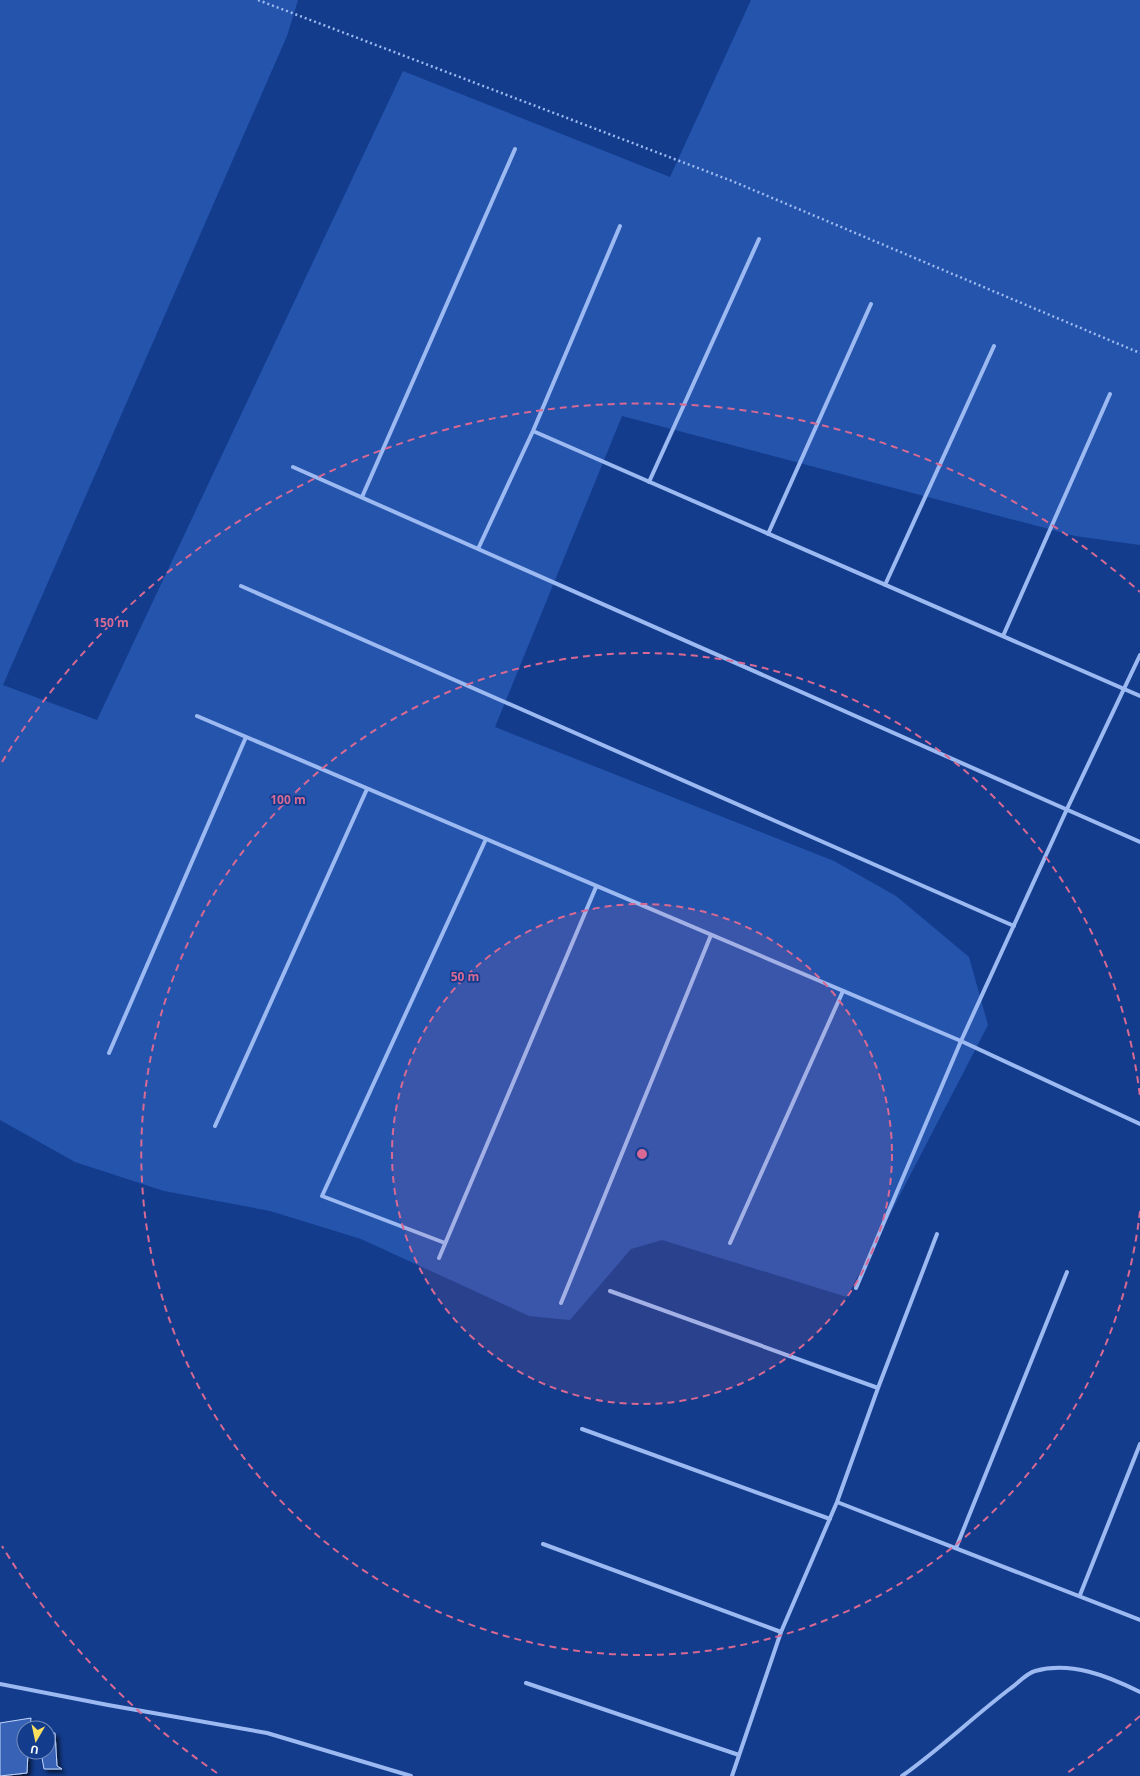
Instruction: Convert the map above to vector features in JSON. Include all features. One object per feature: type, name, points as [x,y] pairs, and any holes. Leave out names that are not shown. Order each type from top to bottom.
[{"type":"street","points":[[362,497],[515,149]]},
{"type":"street","points":[[478,549],[533,431],[620,226]]},
{"type":"street","points":[[649,482],[759,240]]},
{"type":"street","points":[[768,534],[871,304]]},
{"type":"street","points":[[885,585],[994,346]]},
{"type":"street","points":[[1003,636],[1110,394]]},
{"type":"street","points":[[533,431],[1140,696]]},
{"type":"street","points":[[293,467],[1140,842]]},
{"type":"street","points":[[241,586],[1014,926]]},
{"type":"street","points":[[856,1288],[961,1042],[1067,809],[1140,655]]},
{"type":"street","points":[[197,716],[961,1042],[1140,1124]]},
{"type":"street","points":[[108,1053],[246,738]]},
{"type":"street","points":[[215,1126],[367,789]]},
{"type":"street","points":[[445,1244],[322,1196],[486,840]]},
{"type":"street","points":[[439,1258],[596,887]]},
{"type":"street","points":[[561,1303],[711,935]]},
{"type":"street","points":[[730,1243],[843,991]]},
{"type":"street","points":[[732,1776],[781,1632],[837,1502],[878,1388],[937,1234]]},
{"type":"street","points":[[956,1548],[1067,1272]]},
{"type":"street","points":[[610,1292],[878,1388]]},
{"type":"street","points":[[582,1429],[830,1519]]},
{"type":"street","points":[[1080,1595],[1140,1444]]},
{"type":"street","points":[[837,1502],[1080,1595],[1140,1620]]},
{"type":"street","points":[[543,1544],[781,1632]]},
{"type":"street","points":[[902,1776],[926,1759],[977,1714],[1034,1671],[1067,1667],[1112,1678],[1140,1692]]},
{"type":"street","points":[[526,1683],[739,1755]]},
{"type":"street","points":[[0,1684],[267,1733],[411,1776]]},
{"type":"path","points":[[258,0],[732,181],[1140,353]]},
{"type":"shaded area","points":[[0,0],[298,0],[287,36],[3,685],[97,720],[403,71],[670,177],[751,0],[1140,0],[1140,545],[1075,536],[622,416],[495,727],[834,861],[896,896],[969,957],[988,1025],[847,1297],[662,1240],[631,1249],[570,1320],[529,1316],[361,1239],[270,1211],[164,1191],[75,1162],[0,1120]]},
{"type":"building","points":[[31,1718],[31,1720],[19,1720]]},
{"type":"building","points":[[16,1720],[16,1760],[28,1760],[27,1773],[0,1776],[0,1723]]},
{"type":"building","points":[[56,1750],[57,1766],[62,1769],[44,1769],[42,1760],[56,1760]]}]
